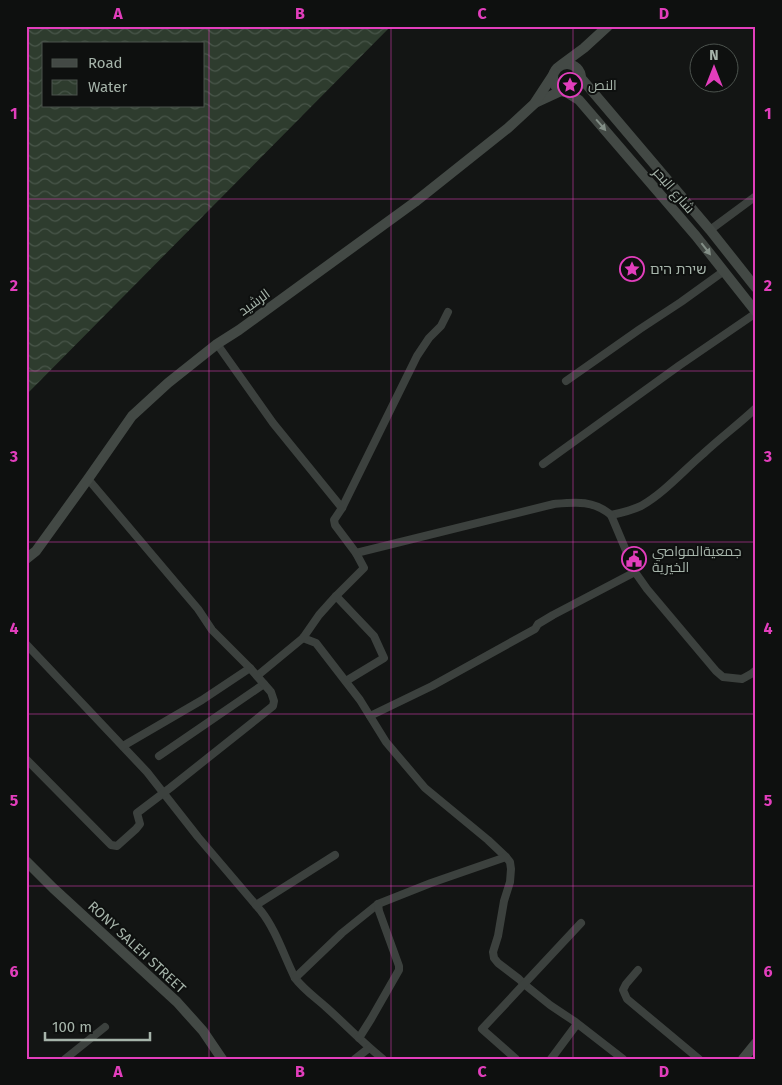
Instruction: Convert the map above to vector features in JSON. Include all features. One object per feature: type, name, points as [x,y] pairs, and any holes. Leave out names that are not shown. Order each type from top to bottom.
[{"type":"main road","points":[[584,48],[580,82],[575,90],[563,91],[554,85],[553,75],[557,67],[584,48],[608,26]]},
{"type":"main road","points":[[561,65],[570,64],[574,66],[580,75]]},
{"type":"main road","name":"الرشيد","points":[[26,559],[36,550],[132,416],[168,383],[217,344],[415,202],[508,128],[534,104],[553,75]]},
{"type":"main road","name":"شارع البحر","points":[[580,75],[756,288]]},
{"type":"main road","name":"شارع البحر","points":[[563,91],[579,100],[696,236],[756,312]]},
{"type":"main road","name":"الرشيد","points":[[534,104],[563,91]]},
{"type":"main road","name":"RONY SALEH STREET","points":[[26,861],[177,1002],[203,1031],[222,1059]]},
{"type":"main road","points":[[743,1059],[756,1043]]},
{"type":"street","points":[[710,230],[756,196]]},
{"type":"street","points":[[566,381],[724,271]]},
{"type":"street","points":[[257,676],[303,638],[319,615],[364,568],[356,553],[335,526],[334,520],[342,508],[417,356],[440,326],[448,312]]},
{"type":"street","points":[[543,464],[756,312]]},
{"type":"street","points":[[217,344],[274,423],[342,508]]},
{"type":"street","points":[[611,515],[640,506],[667,487],[704,452],[756,408]]},
{"type":"street","points":[[26,759],[111,846],[117,846],[140,824],[137,813],[273,706],[274,701],[271,692],[212,630],[187,596],[88,479]]},
{"type":"street","points":[[356,553],[554,504],[584,502],[597,506],[611,515],[636,572],[647,589],[716,671],[723,677],[742,679],[756,670]]},
{"type":"street","points":[[370,716],[432,686],[535,629],[538,624],[553,615],[636,572]]},
{"type":"street","points":[[336,596],[374,636],[384,658],[346,681]]},
{"type":"street","points":[[303,638],[316,643],[360,700],[386,742],[425,788],[440,799],[510,862],[512,874],[493,952],[493,956],[498,963],[623,1059]]},
{"type":"street","points":[[26,644],[147,772],[198,837],[256,905],[270,923],[295,978],[309,994],[383,1059]]},
{"type":"street","points":[[123,746],[202,700],[250,668]]},
{"type":"street","points":[[159,756],[264,684]]},
{"type":"street","points":[[256,905],[335,855]]},
{"type":"street","points":[[295,978],[342,933],[378,904],[506,857]]},
{"type":"street","points":[[359,1038],[399,970],[378,904]]},
{"type":"street","points":[[516,1059],[482,1030],[581,923]]},
{"type":"street","points":[[638,970],[626,984],[623,990],[624,995],[641,1012],[699,1059]]},
{"type":"street","points":[[551,1059],[577,1024]]},
{"type":"street","points":[[65,1059],[105,1027]]},
{"type":"street","points":[[355,1059],[369,1048]]},
{"type":"water","points":[[26,26],[391,26],[26,395]]},
{"type":"place","name":"النص","points":[[570,85]]},
{"type":"place","name":"שירת הים","points":[[632,269]]},
{"type":"place","name":"جمعيةالمواصي الخيرية","points":[[634,559]]}]
